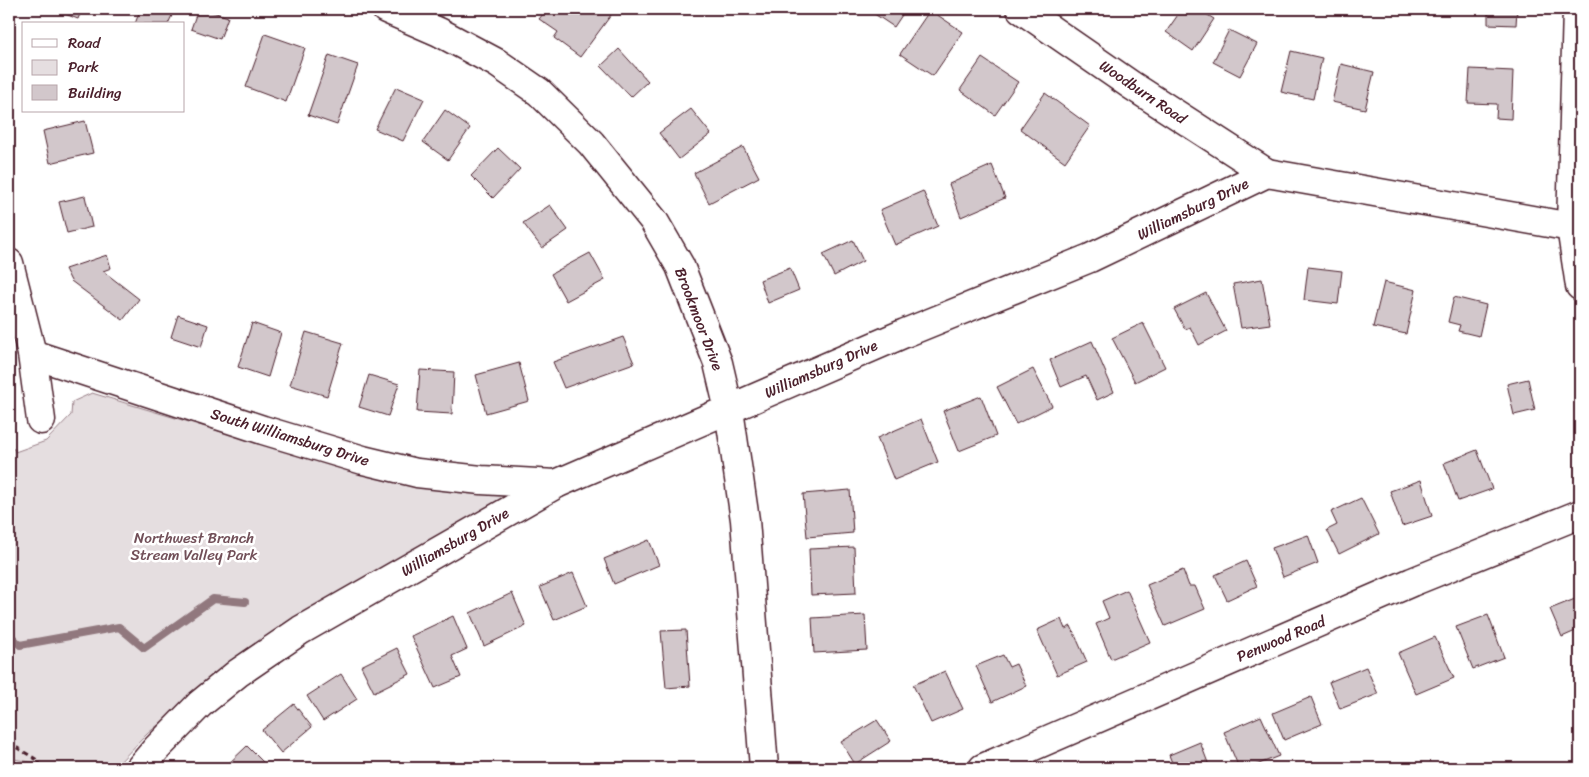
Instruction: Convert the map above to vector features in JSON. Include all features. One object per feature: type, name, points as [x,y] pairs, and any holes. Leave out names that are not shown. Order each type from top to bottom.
[{"type":"street","name":"Brookmoor Drive","points":[[386,9],[439,32],[497,64],[538,92],[591,143],[654,221],[680,266],[718,363],[729,410],[745,520],[764,768]]},
{"type":"street","name":"Woodburn Road","points":[[1022,9],[1130,85],[1267,173]]},
{"type":"street","points":[[1577,9],[1577,229],[1580,286]]},
{"type":"street","name":"Williamsburg Drive","points":[[140,768],[200,704],[238,673],[301,630],[556,484],[906,333],[1090,258],[1267,173],[1577,229]]},
{"type":"street","points":[[9,263],[32,354],[41,420]]},
{"type":"street","name":"South Williamsburg Drive","points":[[32,354],[263,430],[363,460],[417,473],[481,480],[556,484]]},
{"type":"street","name":"Penwood Road","points":[[983,768],[1412,582],[1580,514]]},
{"type":"path","points":[[9,743],[39,761],[40,768]]},
{"type":"green space","name":"Northwest Branch Stream Valley Park","points":[[92,393],[346,469],[495,466],[510,507],[217,677],[147,734],[114,768],[62,768],[9,758],[9,449],[15,449],[15,452],[46,441],[71,415],[72,402]]},
{"type":"building","points":[[52,9],[82,9],[78,19]]},
{"type":"building","points":[[136,9],[175,9],[169,22],[136,22],[140,10]]},
{"type":"building","points":[[198,9],[204,9],[228,17],[220,39],[191,29]]},
{"type":"building","points":[[547,9],[568,9],[571,11],[573,9],[611,9],[614,11],[580,57],[554,38],[558,32],[539,19]]},
{"type":"building","points":[[867,9],[906,9],[894,27]]},
{"type":"building","points":[[1132,9],[1143,9],[1140,14]]},
{"type":"building","points":[[1182,9],[1198,9],[1214,19],[1193,51],[1166,32]]},
{"type":"building","points":[[1488,9],[1517,9],[1516,25],[1488,24]]},
{"type":"building","points":[[930,10],[963,32],[933,76],[900,54]]},
{"type":"building","points":[[1229,30],[1257,44],[1240,76],[1213,62]]},
{"type":"building","points":[[265,34],[305,48],[286,102],[246,87]]},
{"type":"building","points":[[619,49],[648,81],[631,97],[601,66]]},
{"type":"building","points":[[1291,51],[1322,58],[1313,99],[1281,92]]},
{"type":"building","points":[[329,55],[358,65],[337,125],[308,115]]},
{"type":"building","points":[[982,58],[1018,82],[995,115],[960,90]]},
{"type":"building","points":[[1341,64],[1374,72],[1365,109],[1332,102]]},
{"type":"building","points":[[1470,69],[1513,71],[1511,119],[1496,118],[1497,104],[1468,103]]},
{"type":"building","points":[[396,87],[424,99],[403,141],[375,129]]},
{"type":"building","points":[[1045,93],[1090,126],[1065,162],[1020,129]]},
{"type":"building","points":[[691,109],[711,134],[679,159],[659,133]]},
{"type":"building","points":[[445,110],[470,128],[448,160],[423,142]]},
{"type":"building","points":[[85,121],[93,153],[50,163],[43,131]]},
{"type":"building","points":[[743,147],[759,177],[709,203],[694,173]]},
{"type":"building","points":[[498,148],[520,169],[493,198],[471,176]]},
{"type":"building","points":[[992,165],[1005,198],[961,217],[949,184]]},
{"type":"building","points":[[923,191],[938,226],[895,245],[880,210]]},
{"type":"building","points":[[85,196],[92,227],[67,233],[59,202]]},
{"type":"building","points":[[550,205],[568,230],[542,248],[523,223]]},
{"type":"building","points":[[853,240],[863,261],[834,276],[823,254]]},
{"type":"building","points":[[590,253],[605,280],[566,301],[551,274]]},
{"type":"building","points":[[107,255],[111,268],[103,271],[139,299],[123,320],[71,281],[65,269]]},
{"type":"building","points":[[1308,267],[1342,271],[1338,304],[1304,300]]},
{"type":"building","points":[[790,268],[799,290],[768,303],[760,280]]},
{"type":"building","points":[[1262,279],[1270,324],[1241,328],[1233,284]]},
{"type":"building","points":[[1384,282],[1416,290],[1406,334],[1373,327]]},
{"type":"building","points":[[1206,293],[1226,331],[1199,345],[1190,327],[1185,329],[1174,309]]},
{"type":"building","points":[[1454,297],[1486,305],[1479,336],[1458,331],[1460,325],[1448,322]]},
{"type":"building","points":[[178,315],[208,325],[201,347],[171,337]]},
{"type":"building","points":[[252,323],[281,333],[268,377],[238,367]]},
{"type":"building","points":[[1143,323],[1165,367],[1135,382],[1112,338]]},
{"type":"building","points":[[306,332],[343,343],[327,396],[290,385]]},
{"type":"building","points":[[623,337],[634,363],[564,388],[553,362]]},
{"type":"building","points":[[1092,341],[1114,392],[1097,400],[1086,376],[1061,387],[1050,360]]},
{"type":"building","points":[[519,363],[529,401],[486,413],[476,375]]},
{"type":"building","points":[[1033,369],[1052,406],[1016,424],[997,387]]},
{"type":"building","points":[[420,370],[454,372],[452,414],[417,412]]},
{"type":"building","points":[[369,375],[399,384],[388,416],[359,407]]},
{"type":"building","points":[[1528,379],[1535,410],[1514,415],[1507,384]]},
{"type":"building","points":[[981,396],[996,436],[959,451],[943,411]]},
{"type":"building","points":[[921,419],[938,462],[894,480],[877,438]]},
{"type":"building","points":[[1477,450],[1492,489],[1458,501],[1444,463]]},
{"type":"building","points":[[1421,480],[1432,516],[1402,526],[1390,491]]},
{"type":"building","points":[[850,490],[853,533],[807,537],[803,494]]},
{"type":"building","points":[[1361,498],[1379,534],[1339,554],[1327,530],[1337,525],[1331,512]]},
{"type":"building","points":[[1308,535],[1318,563],[1283,577],[1272,548]]},
{"type":"building","points":[[649,540],[659,565],[614,584],[604,559]]},
{"type":"building","points":[[854,547],[856,593],[811,595],[809,549]]},
{"type":"building","points":[[1246,561],[1257,586],[1227,600],[1215,575]]},
{"type":"building","points":[[1183,570],[1189,586],[1195,586],[1205,609],[1165,626],[1147,585]]},
{"type":"building","points":[[573,573],[587,606],[554,620],[540,587]]},
{"type":"building","points":[[1127,590],[1150,642],[1111,659],[1096,624],[1109,618],[1102,601]]},
{"type":"building","points":[[512,593],[526,626],[484,646],[470,613]]},
{"type":"building","points":[[1580,597],[1580,629],[1562,637],[1550,609]]},
{"type":"building","points":[[865,615],[867,650],[814,653],[812,618]]},
{"type":"building","points":[[1488,615],[1504,657],[1473,669],[1456,627]]},
{"type":"building","points":[[453,616],[467,649],[452,656],[461,677],[435,688],[411,636]]},
{"type":"building","points":[[1061,619],[1065,629],[1071,626],[1087,662],[1057,675],[1037,630]]},
{"type":"building","points":[[686,630],[690,686],[666,688],[661,631]]},
{"type":"building","points":[[1435,637],[1454,678],[1416,694],[1398,653]]},
{"type":"building","points":[[397,648],[410,674],[374,692],[361,666]]},
{"type":"building","points":[[1003,655],[1009,667],[1016,664],[1026,686],[992,702],[976,666]]},
{"type":"building","points":[[1366,667],[1378,694],[1340,709],[1329,682]]},
{"type":"building","points":[[945,671],[963,709],[931,723],[913,685]]},
{"type":"building","points":[[341,674],[357,699],[323,721],[307,696]]},
{"type":"building","points":[[1311,697],[1322,724],[1284,740],[1273,713]]},
{"type":"building","points":[[294,704],[312,727],[281,753],[262,730]]},
{"type":"building","points":[[1261,716],[1279,756],[1249,768],[1239,768],[1224,732]]},
{"type":"building","points":[[877,720],[891,741],[855,764],[841,742]]},
{"type":"building","points":[[1200,742],[1210,768],[1174,768],[1169,755]]},
{"type":"building","points":[[247,746],[269,768],[224,768]]},
{"type":"waterway","points":[[9,634],[20,645],[119,627],[144,648],[213,599],[245,602]]}]
